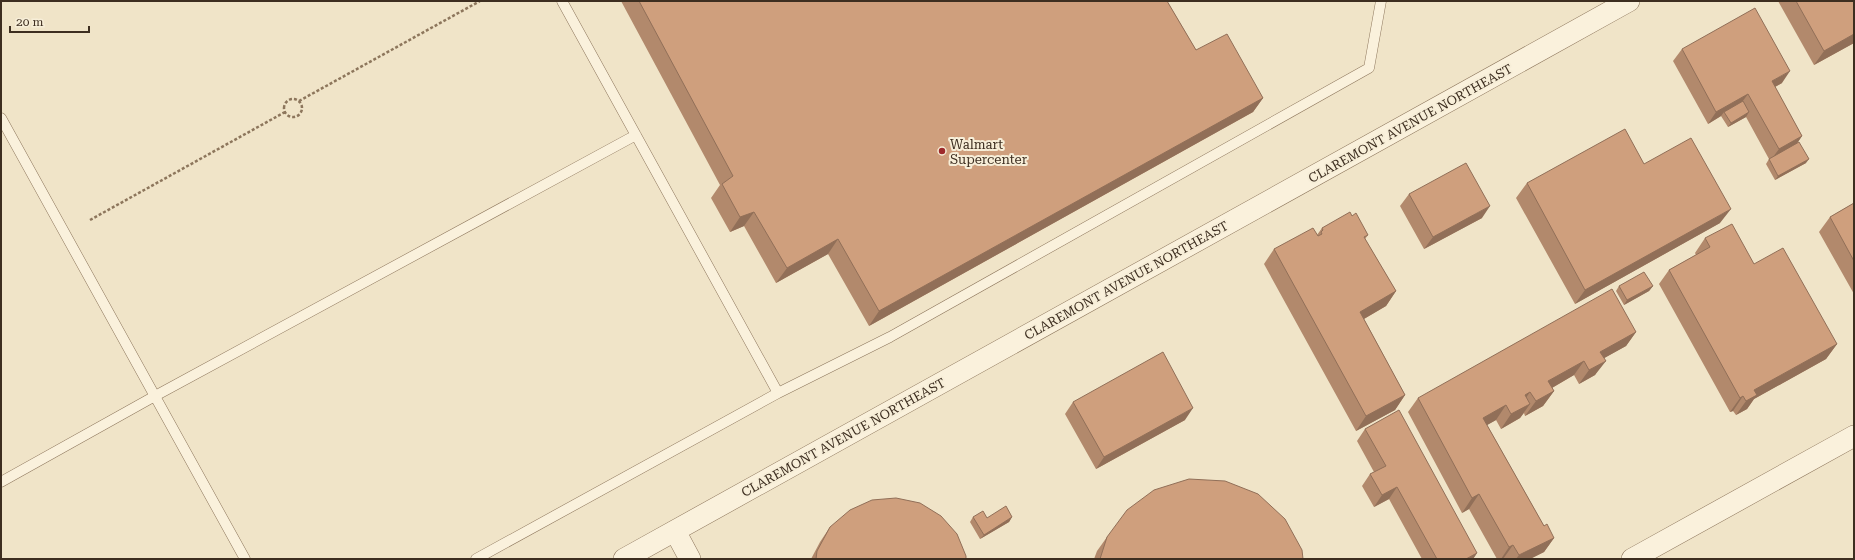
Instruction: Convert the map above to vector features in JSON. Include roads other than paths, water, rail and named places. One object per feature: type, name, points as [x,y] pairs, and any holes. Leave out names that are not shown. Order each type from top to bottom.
[{"type":"street","name":"CLAREMONT AVENUE NORTHEAST","points":[[624,559],[1629,1]]},
{"type":"street","points":[[1632,559],[1854,436]]},
{"type":"street","points":[[675,531],[690,559]]},
{"type":"lane","points":[[562,1],[778,393]]},
{"type":"lane","points":[[476,559],[778,393],[890,337],[1369,68],[1382,1]]},
{"type":"lane","points":[[1,118],[245,559]]},
{"type":"lane","points":[[1,482],[155,396],[636,135]]},
{"type":"place","name":"Walmart Supercenter","points":[[942,151]]}]
